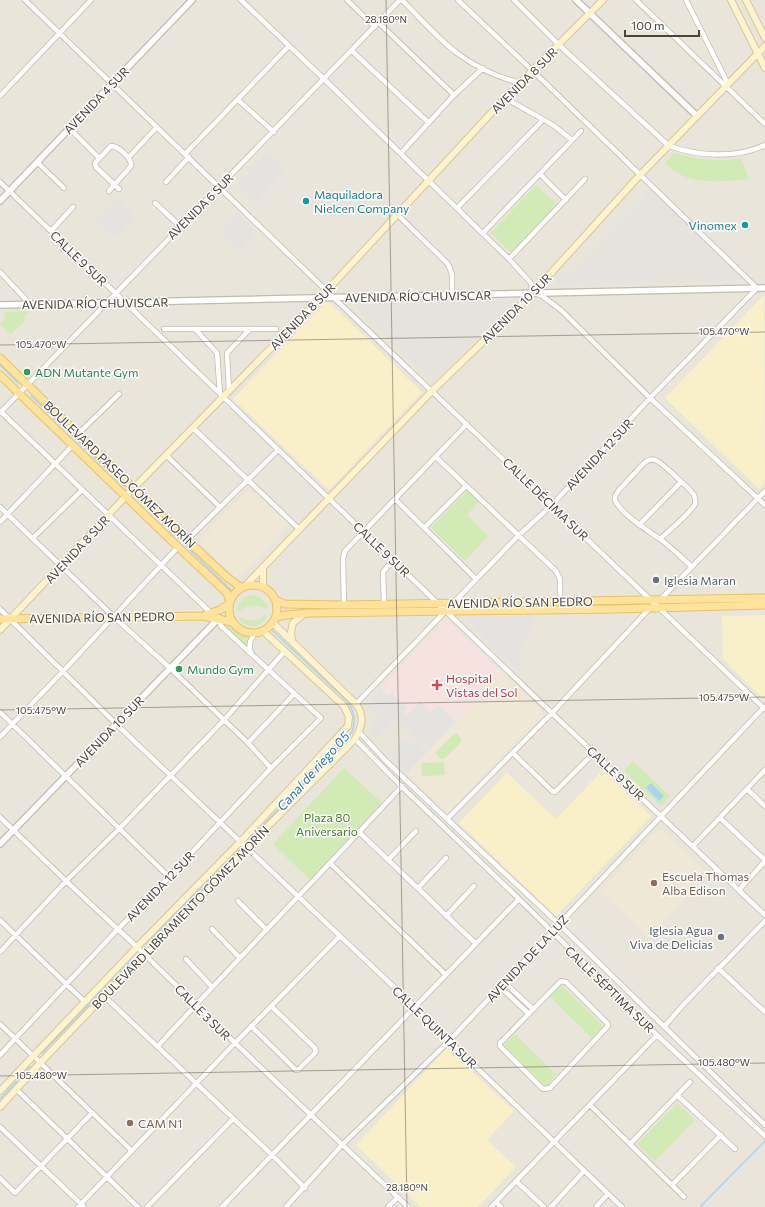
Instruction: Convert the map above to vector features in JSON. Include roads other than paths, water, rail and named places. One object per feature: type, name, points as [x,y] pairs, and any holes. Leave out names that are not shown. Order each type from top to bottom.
[{"type":"main road","name":"AVENIDA 8 SUR","points":[[0,630],[126,496],[194,428],[222,395],[229,391],[320,298],[505,98],[534,71],[603,0]]},
{"type":"main road","points":[[731,0],[765,68]]},
{"type":"main road","points":[[746,0],[765,38]]},
{"type":"main road","name":"AVENIDA 10 SUR","points":[[243,588],[432,391],[533,293],[640,175],[765,46]]},
{"type":"main road","name":"BOULEVARD PASEO GÓMEZ MORÍN","points":[[0,358],[187,540],[228,578],[243,588]]},
{"type":"main road","name":"BOULEVARD PASEO GÓMEZ MORÍN","points":[[0,375],[227,593],[230,603]]},
{"type":"main road","points":[[263,566],[263,587]]},
{"type":"main road","points":[[243,588],[250,585],[263,587],[275,600],[277,611],[274,620],[263,631],[255,633]]},
{"type":"main road","name":"AVENIDA RÍO SAN PEDRO","points":[[203,616],[224,608],[230,603],[233,596],[243,588]]},
{"type":"main road","name":"AVENIDA RÍO SAN PEDRO","points":[[274,620],[304,614],[446,611],[765,598]]},
{"type":"main road","name":"AVENIDA RÍO SAN PEDRO","points":[[275,600],[284,604],[344,605],[454,602],[560,602],[765,605]]},
{"type":"main road","points":[[230,603],[229,610],[232,622]]},
{"type":"main road","points":[[292,641],[292,623],[304,614]]},
{"type":"main road","name":"AVENIDA RÍO SAN PEDRO","points":[[0,619],[203,616],[219,618],[232,622],[242,631],[255,633]]},
{"type":"main road","name":"BOULEVARD LIBRAMIENTO GÓMEZ MORÍN","points":[[0,1107],[40,1063],[104,996],[146,955],[247,847],[355,739],[359,732],[362,720],[360,709],[348,694],[292,641],[274,620]]},
{"type":"main road","name":"BOULEVARD LIBRAMIENTO GÓMEZ MORÍN","points":[[0,1091],[137,946],[241,841],[348,726],[348,712],[344,706],[263,631]]},
{"type":"street","name":"CALLE DÉCIMA SUR","points":[[25,0],[334,298],[765,708]]},
{"type":"street","points":[[0,96],[91,0]]},
{"type":"street","name":"AVENIDA 4 SUR","points":[[0,201],[192,0]]},
{"type":"street","points":[[241,0],[509,259],[531,283],[533,293],[541,295],[562,311],[650,398],[765,505]]},
{"type":"street","points":[[347,0],[377,25],[454,95]]},
{"type":"street","points":[[401,0],[456,52],[507,80],[521,83]]},
{"type":"street","name":"AVENIDA 6 SUR","points":[[0,412],[28,385],[115,293],[274,132],[401,0]]},
{"type":"street","points":[[458,0],[534,71],[757,288]]},
{"type":"street","points":[[514,0],[559,45],[669,146],[681,150],[715,154],[742,152],[765,145]]},
{"type":"street","points":[[576,0],[697,116]]},
{"type":"street","points":[[636,0],[727,85],[765,124]]},
{"type":"street","points":[[686,0],[727,85]]},
{"type":"street","points":[[166,182],[187,156],[289,46]]},
{"type":"street","points":[[352,51],[428,123]]},
{"type":"street","points":[[401,153],[454,95],[483,68]]},
{"type":"street","points":[[505,98],[558,128],[572,140]]},
{"type":"street","points":[[238,100],[274,132]]},
{"type":"street","points":[[457,208],[543,120]]},
{"type":"street","points":[[128,158],[157,127]]},
{"type":"street","points":[[69,128],[99,158]]},
{"type":"street","points":[[483,233],[581,131]]},
{"type":"street","points":[[109,191],[114,185],[132,165],[128,158],[113,146],[109,147],[95,164],[114,185],[119,189]]},
{"type":"street","points":[[37,162],[64,188]]},
{"type":"street","points":[[540,174],[566,200]]},
{"type":"street","points":[[509,259],[585,179]]},
{"type":"street","name":"CALLE 9 SUR","points":[[0,182],[437,603],[765,915]]},
{"type":"street","points":[[155,203],[180,226]]},
{"type":"street","points":[[51,231],[73,207]]},
{"type":"street","points":[[398,214],[448,264],[452,274],[452,295]]},
{"type":"street","points":[[0,272],[31,305]]},
{"type":"street","name":"AVENIDA 12 SUR","points":[[356,704],[476,578],[552,505],[650,398],[757,288]]},
{"type":"street","name":"AVENIDA RÍO CHUVISCAR","points":[[0,305],[765,288]]},
{"type":"street","points":[[164,329],[276,328]]},
{"type":"street","points":[[195,329],[217,352],[222,395]]},
{"type":"street","points":[[229,391],[228,353],[250,329]]},
{"type":"street","points":[[78,434],[119,394]]},
{"type":"street","points":[[0,412],[211,613]]},
{"type":"street","points":[[344,605],[343,556],[345,551],[467,424]]},
{"type":"street","points":[[194,428],[299,530]]},
{"type":"street","points":[[0,522],[73,445]]},
{"type":"street","points":[[187,540],[278,450]]},
{"type":"street","points":[[167,456],[220,507]]},
{"type":"street","points":[[436,457],[558,573],[560,579],[560,602]]},
{"type":"street","points":[[660,539],[691,510],[695,504],[693,495],[681,482],[657,460],[651,460],[645,462],[619,490],[615,498],[616,503],[639,525],[660,539],[691,566]]},
{"type":"street","points":[[639,525],[681,482]]},
{"type":"street","points":[[424,528],[466,486]]},
{"type":"street","points":[[33,538],[82,490]]},
{"type":"street","points":[[446,819],[552,712],[654,603],[765,491]]},
{"type":"street","points":[[395,499],[476,578]]},
{"type":"street","points":[[0,507],[248,743],[271,768]]},
{"type":"street","points":[[0,737],[64,672],[178,547]]},
{"type":"street","points":[[384,604],[383,572],[393,560]]},
{"type":"street","name":"CALLE QUINTA SUR","points":[[0,609],[116,724],[414,1006],[622,1207]]},
{"type":"street","points":[[219,618],[221,626],[294,694],[248,743]]},
{"type":"street","name":"AVENIDA 10 SUR","points":[[0,844],[219,618]]},
{"type":"street","points":[[251,654],[249,645],[251,638],[255,633]]},
{"type":"street","points":[[0,952],[224,720],[286,651]]},
{"type":"street","name":"AVENIDA 12 SUR","points":[[0,1055],[271,768],[321,718],[294,694]]},
{"type":"street","name":"AVENIDA DE LA LUZ","points":[[286,1207],[342,1145],[449,1041],[765,708]]},
{"type":"street","points":[[0,712],[169,877]]},
{"type":"street","name":"CALLE SÉPTIMA SUR","points":[[359,732],[386,761],[559,924],[765,1125]]},
{"type":"street","name":"CALLE SÉPTIMA SUR","points":[[355,739],[551,932],[765,1136]]},
{"type":"street","points":[[512,753],[554,792],[557,791],[594,753]]},
{"type":"street","points":[[693,846],[765,770]]},
{"type":"street","points":[[158,1046],[195,1004],[402,786]]},
{"type":"street","points":[[747,789],[765,806]]},
{"type":"street","name":"CALLE 3 SUR","points":[[0,817],[66,882],[137,946],[235,1043],[408,1207]]},
{"type":"street","points":[[720,818],[765,861],[739,890]]},
{"type":"street","points":[[359,832],[475,943]]},
{"type":"street","points":[[388,860],[416,832]]},
{"type":"street","points":[[418,888],[446,858]]},
{"type":"street","points":[[330,863],[445,974]]},
{"type":"street","points":[[446,916],[474,886]]},
{"type":"street","points":[[222,1207],[518,899]]},
{"type":"street","points":[[238,901],[266,930]]},
{"type":"street","points":[[0,920],[85,1002]]},
{"type":"street","points":[[664,1027],[718,968],[765,921]]},
{"type":"street","points":[[212,929],[240,958]]},
{"type":"street","points":[[0,1127],[81,1206],[251,1026],[340,936]]},
{"type":"street","points":[[186,959],[212,987]]},
{"type":"street","points":[[718,968],[765,1012]]},
{"type":"street","points":[[564,981],[608,1024],[608,1028],[550,1088],[547,1089],[542,1088],[500,1044],[500,1041],[532,1009],[559,982],[564,981]]},
{"type":"street","points":[[504,982],[532,1009]]},
{"type":"street","points":[[500,987],[528,1013]]},
{"type":"street","points":[[104,996],[197,1083],[304,1188]]},
{"type":"street","points":[[251,1026],[295,1069],[298,1070],[316,1052],[315,1048],[271,1006]]},
{"type":"street","points":[[0,1024],[132,1151]]},
{"type":"street","points":[[491,1207],[658,1035]]},
{"type":"street","points":[[630,1144],[690,1082]]},
{"type":"street","points":[[16,1089],[138,1207]]},
{"type":"street","points":[[677,1095],[735,1149]]},
{"type":"street","points":[[590,1105],[684,1197]]},
{"type":"street","points":[[0,1178],[15,1193],[92,1113]]},
{"type":"street","points":[[147,1207],[233,1119]]},
{"type":"street","points":[[672,1185],[721,1135]]},
{"type":"street","points":[[551,1207],[584,1171]]},
{"type":"street","points":[[516,1181],[544,1207]]},
{"type":"street","points":[[596,1207],[608,1194]]},
{"type":"street","points":[[388,1207],[398,1197]]},
{"type":"street","points":[[496,1202],[501,1207]]},
{"type":"water","points":[[651,783],[664,796],[659,801],[646,788]]},
{"type":"waterway","points":[[0,365],[18,383]]},
{"type":"waterway","points":[[31,396],[124,486]]},
{"type":"waterway","name":"Canal de riego 05","points":[[138,499],[231,590]]},
{"type":"waterway","name":"Canal de riego 05","points":[[249,839],[314,774],[352,732],[354,724],[353,714],[349,703],[273,631]]},
{"type":"waterway","points":[[147,944],[238,849]]},
{"type":"waterway","points":[[42,1053],[132,960]]},
{"type":"waterway","points":[[0,1099],[30,1067]]},
{"type":"waterway","points":[[700,1207],[765,1141]]},
{"type":"place","name":"Maquiladora Nielcen Company","points":[[306,201]]},
{"type":"place","name":"Vinomex","points":[[745,225]]},
{"type":"place","name":"ADN Mutante Gym","points":[[27,372]]},
{"type":"place","name":"Iglesia Maran","points":[[656,580]]},
{"type":"place","name":"Mundo Gym","points":[[179,669]]},
{"type":"place","name":"Hospital Vistas del Sol","points":[[437,685]]},
{"type":"place","name":"Escuela Thomas Alba Edison","points":[[654,883]]},
{"type":"place","name":"Iglesia Agua Viva de Delicias","points":[[721,937]]},
{"type":"place","name":"CAM N1","points":[[130,1123]]},
{"type":"park label","name":"Plaza 80 Aniversario","points":[[327,824]]}]
